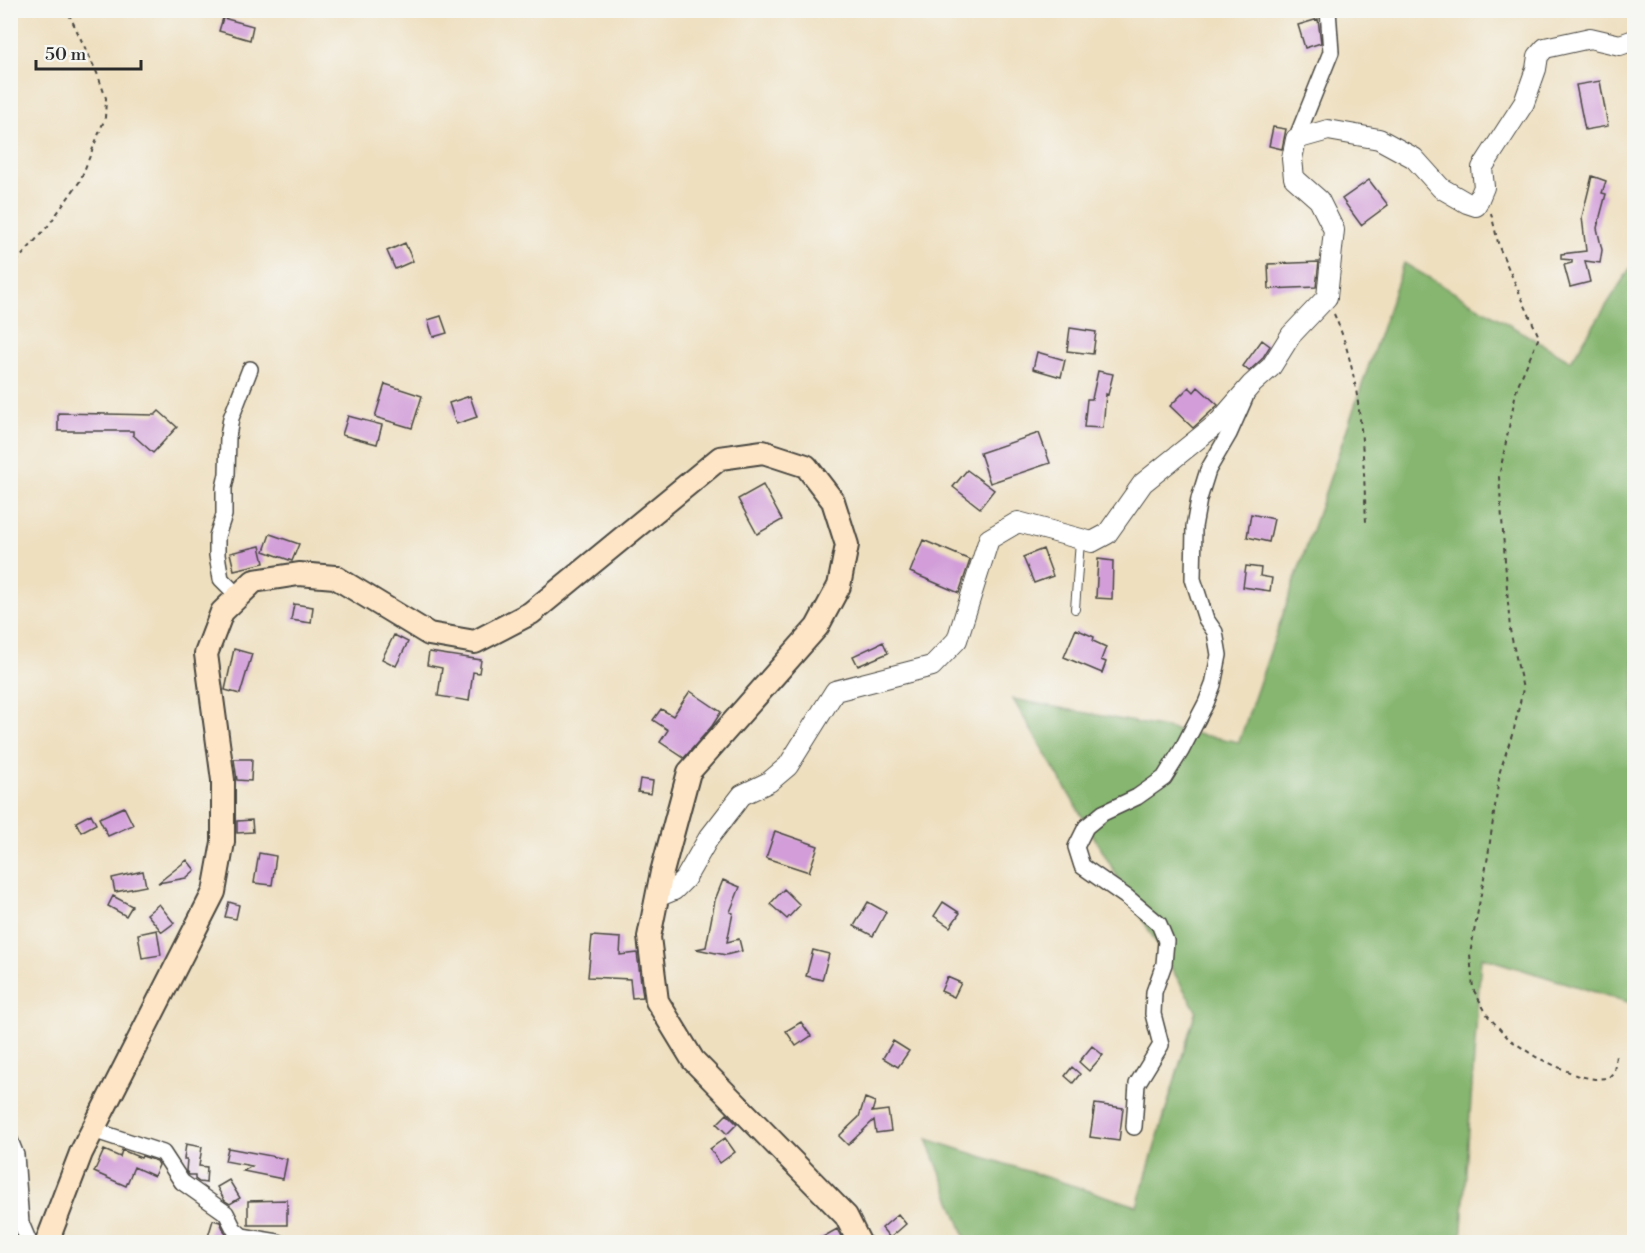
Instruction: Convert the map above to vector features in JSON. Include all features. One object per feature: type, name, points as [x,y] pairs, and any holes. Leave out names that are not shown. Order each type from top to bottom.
[{"type":"main road","points":[[47,1242],[81,1153],[214,892],[224,842],[223,780],[206,654],[222,612],[254,581],[299,574],[335,577],[429,634],[475,642],[531,613],[720,458],[763,452],[806,466],[833,501],[847,545],[839,585],[817,627],[689,772],[662,872],[649,937],[657,1001],[693,1060],[846,1216],[859,1242]]},
{"type":"street","points":[[657,897],[674,890],[686,879],[708,839],[742,795],[769,782],[788,766],[835,691],[932,666],[957,640],[989,539],[1018,522],[1092,542],[1107,534],[1143,483],[1220,422],[1251,385],[1271,367],[1291,335],[1327,297],[1334,230],[1318,200],[1294,178],[1292,159],[1296,139],[1331,52],[1328,10]]},
{"type":"street","points":[[1296,139],[1328,130],[1379,139],[1414,158],[1441,188],[1476,206],[1484,188],[1482,168],[1524,103],[1538,56],[1545,48],[1590,38],[1620,45],[1635,39]]},
{"type":"street","points":[[238,596],[221,579],[217,536],[224,515],[224,488],[231,418],[250,369]]},
{"type":"street","points":[[1134,1128],[1137,1084],[1161,1045],[1153,1014],[1154,992],[1164,964],[1166,941],[1159,924],[1128,898],[1104,884],[1082,866],[1076,847],[1086,827],[1103,813],[1137,797],[1164,778],[1206,703],[1213,685],[1219,655],[1215,632],[1206,619],[1193,579],[1194,527],[1198,499],[1208,470],[1229,434],[1251,385]]},
{"type":"street","points":[[93,1130],[163,1153],[182,1182],[226,1213],[234,1229],[242,1236],[278,1242]]},
{"type":"street","points":[[10,1140],[16,1155],[21,1223],[29,1242]]},
{"type":"lane","points":[[1075,609],[1080,539]]},
{"type":"path","points":[[10,269],[48,226],[80,181],[105,118],[105,98],[97,73],[67,10]]},
{"type":"path","points":[[1484,188],[1499,246],[1539,337],[1517,387],[1498,477],[1510,630],[1524,689],[1500,771],[1488,856],[1470,954],[1473,989],[1488,1016],[1509,1039],[1536,1057],[1578,1076],[1595,1079],[1608,1078],[1614,1072],[1616,1055]]},
{"type":"path","points":[[1327,297],[1340,325],[1361,417],[1366,523]]},
{"type":"green space","points":[[1634,262],[1634,1004],[1481,957],[1461,1242],[967,1242],[927,1139],[1137,1206],[1196,1010],[1013,699],[1239,742],[1404,263],[1571,361]]},
{"type":"building","points":[[223,18],[253,26],[250,40],[219,31]]},
{"type":"building","points":[[1318,19],[1321,43],[1305,48],[1298,25]]},
{"type":"building","points":[[1600,81],[1608,126],[1585,130],[1576,85]]},
{"type":"building","points":[[1273,127],[1286,129],[1282,149],[1269,146]]},
{"type":"building","points":[[1592,176],[1606,181],[1602,193],[1606,194],[1597,228],[1602,250],[1600,263],[1585,261],[1590,282],[1570,287],[1564,265],[1572,263],[1572,260],[1561,259],[1561,254],[1586,251],[1582,217]]},
{"type":"building","points":[[1369,180],[1388,205],[1361,225],[1342,199]]},
{"type":"building","points":[[405,243],[413,261],[395,269],[387,251]]},
{"type":"building","points":[[1319,262],[1316,287],[1269,289],[1268,264]]},
{"type":"building","points":[[441,316],[447,333],[433,337],[428,320]]},
{"type":"building","points":[[1070,328],[1096,332],[1093,354],[1067,351]]},
{"type":"building","points":[[1262,340],[1270,346],[1262,359],[1249,371],[1243,366]]},
{"type":"building","points":[[1037,352],[1065,360],[1061,377],[1033,369]]},
{"type":"building","points":[[1098,371],[1113,374],[1108,395],[1106,394],[1103,428],[1084,427],[1087,399],[1092,399]]},
{"type":"building","points":[[385,384],[422,396],[412,428],[375,417]]},
{"type":"building","points":[[1189,387],[1194,392],[1198,387],[1218,405],[1193,428],[1170,406]]},
{"type":"building","points":[[470,396],[477,417],[456,424],[449,403]]},
{"type":"building","points":[[159,411],[177,427],[153,453],[133,435],[133,431],[58,431],[58,413],[155,415]]},
{"type":"building","points":[[348,416],[382,425],[377,444],[342,435]]},
{"type":"building","points":[[1039,433],[1050,463],[990,483],[980,453]]},
{"type":"building","points":[[967,470],[994,490],[980,508],[953,487]]},
{"type":"building","points":[[763,485],[782,520],[757,534],[738,499]]},
{"type":"building","points":[[1251,514],[1274,519],[1269,542],[1247,537]]},
{"type":"building","points":[[270,534],[299,544],[292,561],[264,551]]},
{"type":"building","points":[[923,540],[970,560],[959,593],[910,572]]},
{"type":"building","points":[[260,546],[264,563],[234,570],[230,553]]},
{"type":"building","points":[[1043,549],[1053,576],[1034,583],[1023,557]]},
{"type":"building","points":[[1098,559],[1113,561],[1112,599],[1096,598]]},
{"type":"building","points":[[1246,566],[1261,568],[1260,576],[1272,578],[1270,591],[1243,587]]},
{"type":"building","points":[[294,604],[313,607],[311,623],[291,620]]},
{"type":"building","points":[[1076,629],[1094,637],[1093,641],[1106,647],[1101,660],[1106,662],[1102,673],[1064,657]]},
{"type":"building","points":[[394,635],[408,642],[396,666],[382,659]]},
{"type":"building","points":[[883,642],[888,653],[858,666],[853,656]]},
{"type":"building","points":[[234,649],[252,654],[240,694],[225,690]]},
{"type":"building","points":[[429,652],[481,660],[479,673],[473,672],[469,701],[438,696],[442,668],[427,665]]},
{"type":"building","points":[[690,691],[721,712],[684,758],[660,742],[668,730],[653,720],[661,709],[673,716]]},
{"type":"building","points":[[234,759],[252,759],[251,781],[237,780]]},
{"type":"building","points":[[640,779],[653,781],[651,794],[638,792]]},
{"type":"building","points":[[124,807],[133,825],[108,836],[99,818]]},
{"type":"building","points":[[91,814],[96,824],[81,832],[76,822]]},
{"type":"building","points":[[252,820],[253,832],[237,833],[237,821]]},
{"type":"building","points":[[775,831],[818,846],[809,872],[766,858]]},
{"type":"building","points":[[259,853],[276,856],[272,885],[254,883]]},
{"type":"building","points":[[187,860],[195,870],[186,878],[158,883]]},
{"type":"building","points":[[143,871],[146,886],[115,892],[112,878]]},
{"type":"building","points":[[723,880],[740,887],[730,912],[733,913],[727,942],[739,939],[742,951],[726,955],[696,949],[706,947],[715,900]]},
{"type":"building","points":[[784,889],[800,905],[787,919],[770,904]]},
{"type":"building","points":[[113,896],[132,906],[126,916],[108,906]]},
{"type":"building","points":[[229,902],[239,905],[236,919],[225,917]]},
{"type":"building","points":[[868,902],[886,912],[873,936],[854,926]]},
{"type":"building","points":[[943,902],[960,913],[950,927],[934,916]]},
{"type":"building","points":[[159,904],[174,923],[162,932],[147,914]]},
{"type":"building","points":[[157,930],[161,955],[142,958],[138,934]]},
{"type":"building","points":[[592,936],[621,938],[620,955],[637,953],[643,997],[632,998],[630,979],[588,977]]},
{"type":"building","points":[[813,950],[829,954],[822,980],[806,976]]},
{"type":"building","points":[[947,977],[961,983],[954,997],[941,991]]},
{"type":"building","points":[[801,1022],[811,1036],[796,1046],[786,1031]]},
{"type":"building","points":[[893,1041],[909,1051],[898,1067],[883,1058]]},
{"type":"building","points":[[1092,1046],[1103,1055],[1089,1071],[1079,1062]]},
{"type":"building","points":[[1072,1067],[1080,1074],[1073,1083],[1065,1076]]},
{"type":"building","points":[[865,1098],[875,1102],[872,1112],[888,1110],[891,1131],[876,1133],[874,1120],[848,1145],[839,1136],[859,1117]]},
{"type":"building","points":[[1095,1104],[1123,1108],[1119,1141],[1090,1137]]},
{"type":"building","points":[[727,1114],[737,1124],[727,1134],[717,1124]]},
{"type":"building","points":[[725,1138],[735,1152],[720,1163],[710,1149]]},
{"type":"building","points":[[186,1144],[202,1147],[199,1166],[207,1167],[206,1183],[199,1182],[195,1179],[195,1175],[189,1175],[186,1171],[187,1159],[184,1159]]},
{"type":"building","points":[[228,1148],[287,1159],[283,1179],[243,1171],[252,1166],[225,1161]]},
{"type":"building","points":[[104,1150],[120,1157],[122,1150],[141,1158],[142,1156],[157,1161],[159,1165],[154,1176],[134,1167],[126,1186],[94,1172]]},
{"type":"building","points":[[229,1180],[240,1198],[230,1204],[225,1201],[217,1187]]},
{"type":"building","points":[[287,1200],[287,1225],[248,1225],[248,1201]]},
{"type":"building","points":[[898,1214],[906,1224],[890,1238],[882,1228]]},
{"type":"building","points":[[213,1220],[220,1222],[226,1235],[224,1242],[207,1240]]},
{"type":"building","points":[[837,1229],[844,1242],[814,1242]]}]
